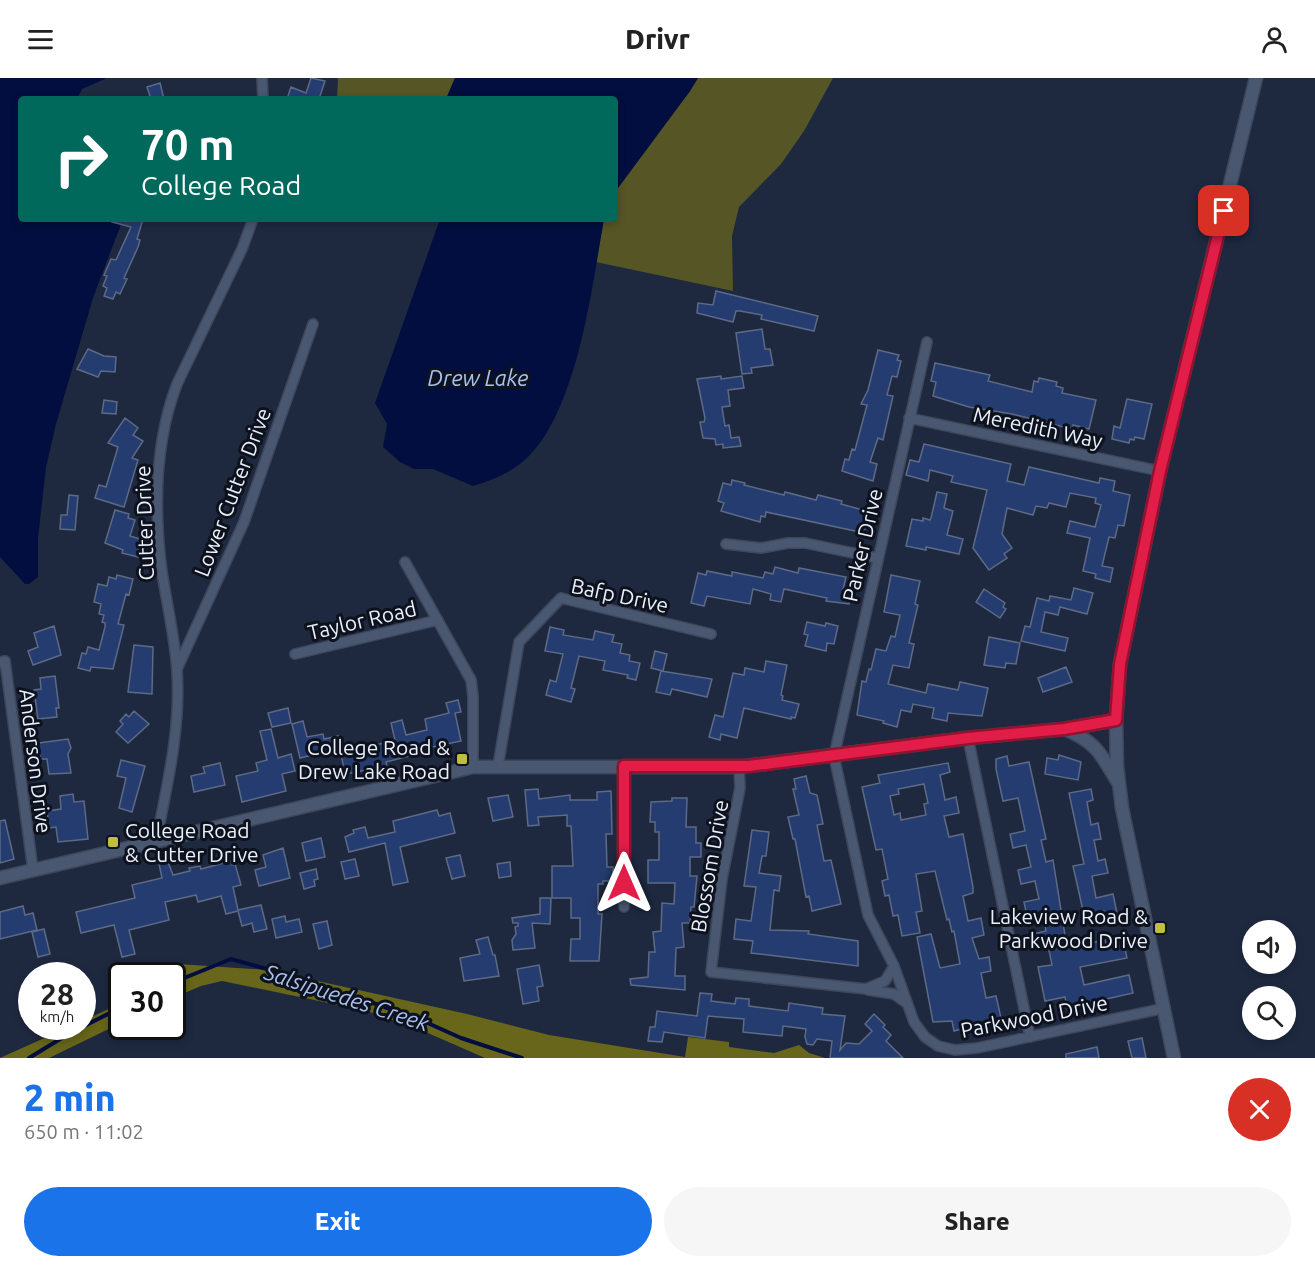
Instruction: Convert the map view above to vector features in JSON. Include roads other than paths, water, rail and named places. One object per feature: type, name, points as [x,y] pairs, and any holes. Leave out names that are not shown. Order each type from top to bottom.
[{"type":"street","points":[[262,78],[263,96]]},
{"type":"street","points":[[1174,1058],[1120,786],[1116,720],[1120,664],[1160,471],[1256,78]]},
{"type":"street","name":"Cutter Drive","points":[[156,842],[177,730],[177,669],[158,533],[157,482],[160,448],[169,406],[177,384],[242,249],[252,222]]},
{"type":"street","name":"Lower Cutter Drive","points":[[177,669],[244,522],[313,324]]},
{"type":"street","name":"Parker Drive","points":[[834,756],[876,558],[927,342]]},
{"type":"street","name":"Meredith Way","points":[[909,418],[1160,471]]},
{"type":"street","points":[[726,544],[761,548],[788,543],[805,543],[876,558]]},
{"type":"street","points":[[405,562],[471,680],[473,696],[472,767]]},
{"type":"street","name":"Bafp Drive","points":[[498,766],[519,642],[561,598],[711,634]]},
{"type":"street","name":"Taylor Road","points":[[295,654],[438,620]]},
{"type":"street","name":"Anderson Drive","points":[[0,662],[5,661],[33,870]]},
{"type":"street","points":[[0,878],[472,767],[739,767],[968,738],[1064,729],[1116,720]]},
{"type":"street","points":[[1064,729],[1085,738],[1095,747],[1120,786]]},
{"type":"street","points":[[968,738],[1030,1037]]},
{"type":"street","name":"Parkwood Drive","points":[[834,756],[868,915],[894,966],[914,1022],[925,1037],[947,1049],[977,1048],[1164,1008]]},
{"type":"street","points":[[624,766],[624,907]]},
{"type":"street","name":"Blossom Drive","points":[[739,767],[740,788],[722,879],[711,972],[857,989]]},
{"type":"street","points":[[857,989],[880,985],[889,976],[894,966]]},
{"type":"street","points":[[857,989],[894,994],[901,997],[906,1004]]},
{"type":"water","points":[[0,78],[107,78],[82,89],[78,96],[18,96],[18,222],[122,222],[93,298],[56,424],[46,467],[38,538],[38,577],[29,584],[25,584],[0,557]]},
{"type":"water","points":[[455,78],[698,78],[618,188],[618,96],[447,96]]},
{"type":"water","name":"Drew Lake","points":[[439,222],[603,222],[588,311],[571,377],[560,407],[546,434],[523,462],[503,475],[473,486],[433,469],[414,469],[400,462],[383,447],[387,424],[375,403]]},
{"type":"waterway","name":"Salsipuedes Creek","points":[[186,977],[231,959],[281,973],[329,992],[373,1003],[421,1020],[461,1038],[522,1058]]},
{"type":"waterway","name":"Salsipuedes Creek","points":[[29,1058],[70,1033],[108,1014]]},
{"type":"place","name":"College Road & Drew Lake Road","points":[[462,759]]},
{"type":"place","name":"College Road & Cutter Drive","points":[[113,842]]},
{"type":"place","name":"Lakeview Road & Parkwood Drive","points":[[1160,928]]}]
